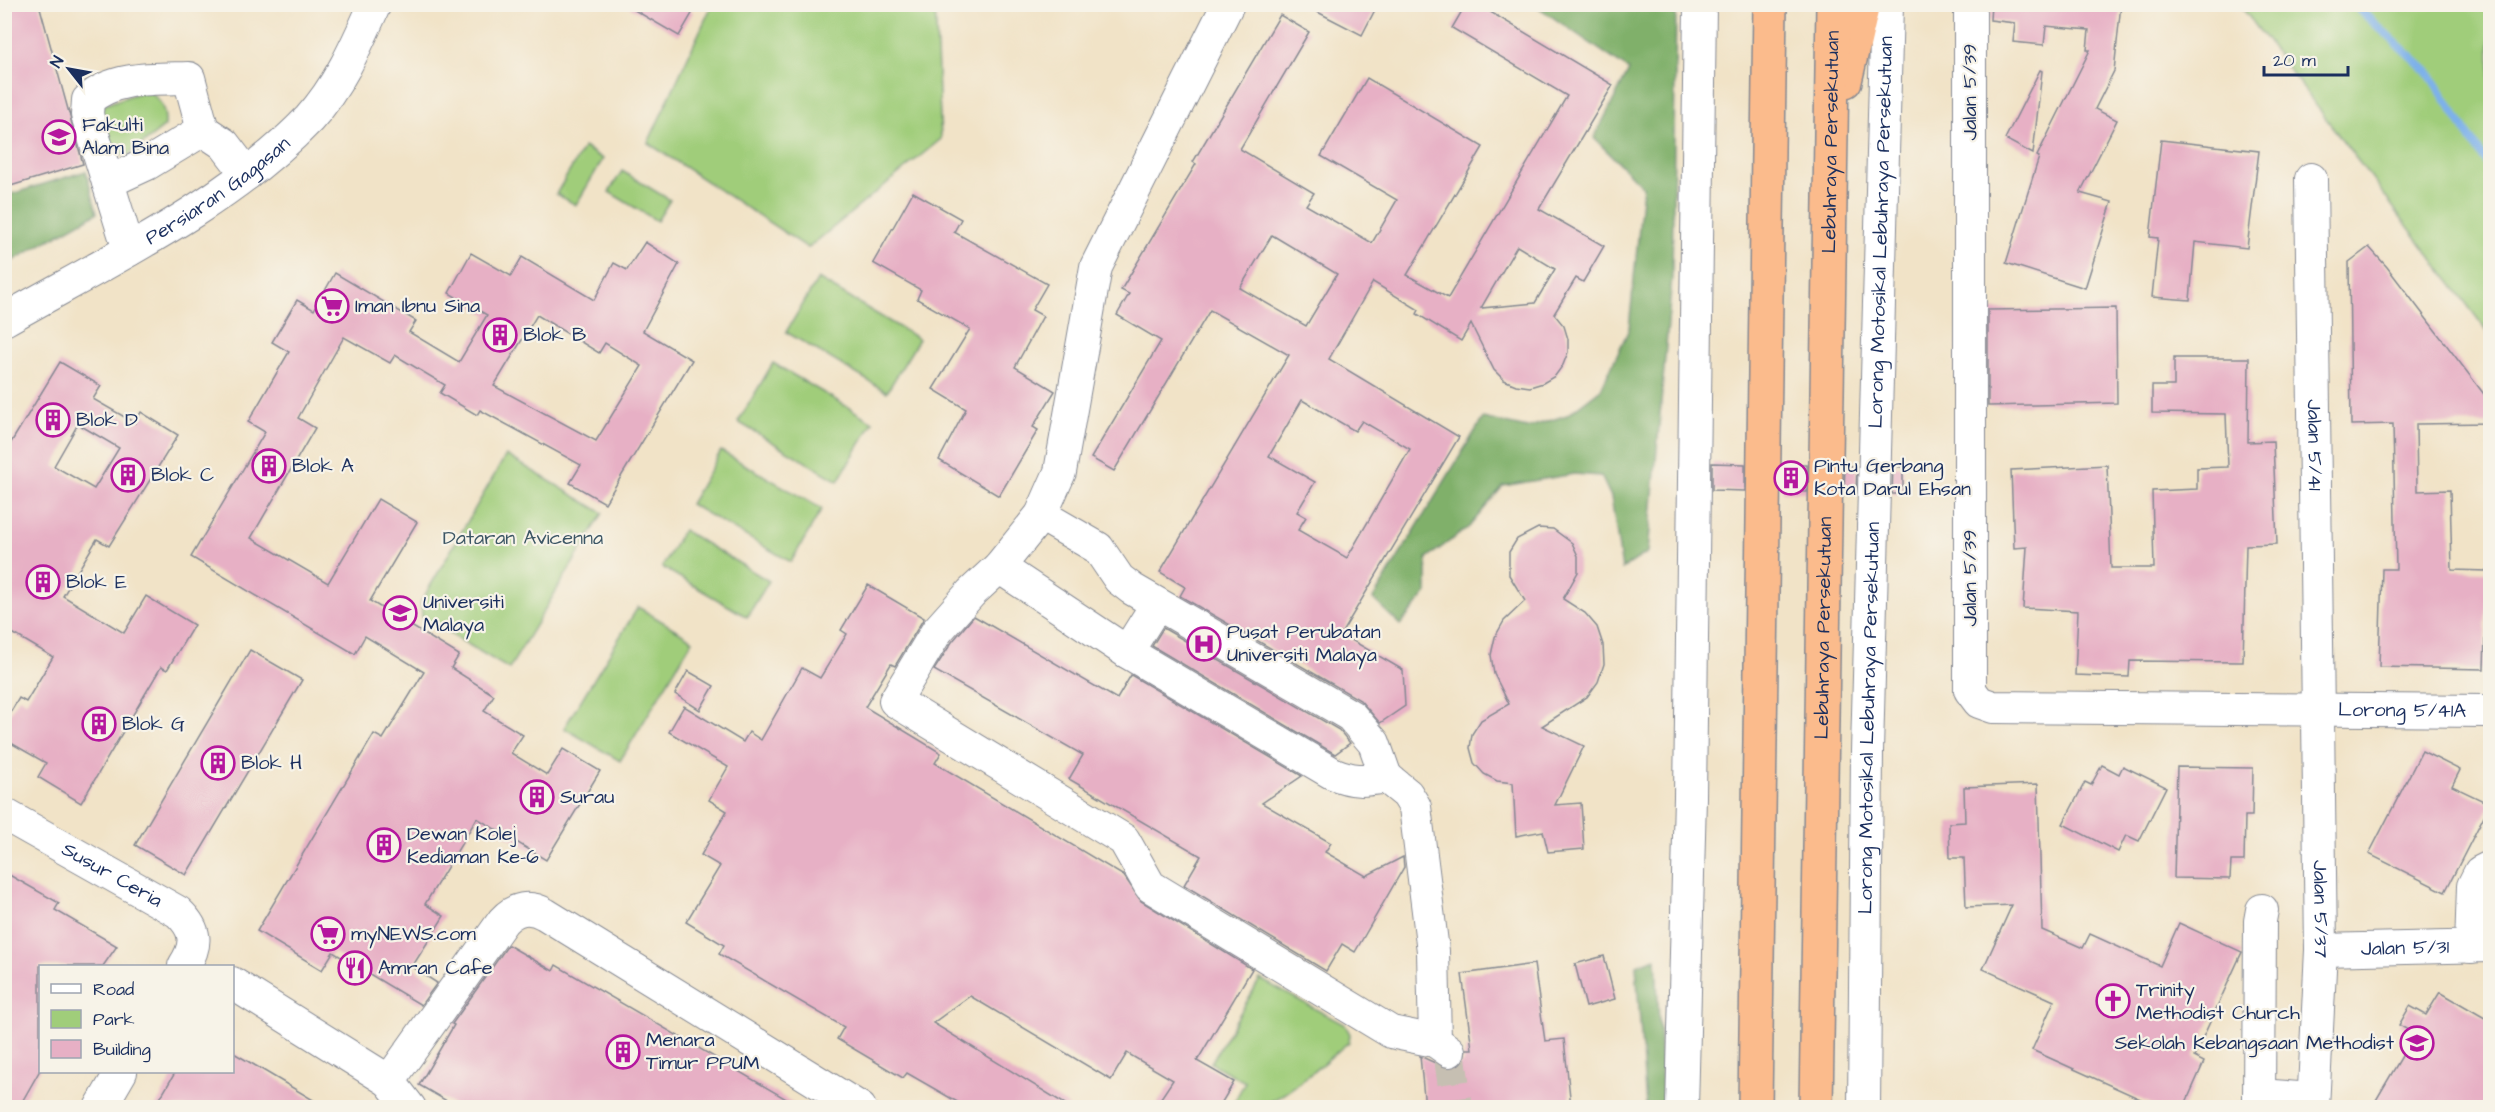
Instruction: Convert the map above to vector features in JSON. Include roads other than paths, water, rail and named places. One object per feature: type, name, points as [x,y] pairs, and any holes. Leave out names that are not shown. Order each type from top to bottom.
[{"type":"highway","points":[[1755,1107],[1770,4]]},
{"type":"highway","name":"Lebuhraya Persekutuan","points":[[1816,1107],[1833,4]]},
{"type":"highway","points":[[1831,139],[1865,4]]},
{"type":"street","name":"Persiaran Gagasan","points":[[4,320],[129,250],[247,174],[310,118],[348,64],[375,4]]},
{"type":"street","points":[[1041,515],[1098,548],[1119,579],[1157,604],[1351,716],[1374,743],[1386,777],[1407,794],[1415,807],[1442,1046],[1391,1032],[1150,886],[1124,840],[895,701],[937,631],[971,593],[999,567],[1041,515],[1060,472],[1096,267],[1228,4]]},
{"type":"street","points":[[1682,1107],[1690,797],[1700,4]]},
{"type":"street","points":[[1865,4],[1887,18]]},
{"type":"street","name":"Jalan 5/39","points":[[1970,4],[1970,690],[1979,702],[1993,707],[2316,710]]},
{"type":"street","name":"Lorong Motosikal Lebuhraya Persekutuan","points":[[1864,1107],[1867,751],[1887,18]]},
{"type":"street","points":[[129,250],[87,116],[88,100],[100,88],[134,80],[189,78],[202,130],[224,144],[247,174]]},
{"type":"street","points":[[108,182],[147,164],[202,130]]},
{"type":"street","name":"Jalan 5/41","points":[[2311,179],[2316,710]]},
{"type":"street","points":[[999,567],[1127,652],[1332,773],[1349,780],[1362,782],[1386,777]]},
{"type":"street","points":[[1127,652],[1157,604]]},
{"type":"street","name":"Lorong 5/41A","points":[[2316,710],[2487,711]]},
{"type":"street","name":"Jalan 5/37","points":[[2313,1103],[2321,950],[2316,710]]},
{"type":"street","name":"Susur Ceria","points":[[4,814],[178,912],[191,927],[194,935],[194,963]]},
{"type":"street","points":[[2481,946],[2473,886],[2480,872],[2490,867]]},
{"type":"street","points":[[389,1081],[502,921],[510,913],[531,908],[860,1107]]},
{"type":"street","points":[[2262,910],[2260,921],[2259,1101],[2313,1103]]},
{"type":"street","name":"Jalan 5/31","points":[[2321,950],[2481,946]]},
{"type":"street","points":[[234,983],[389,1081],[410,1107]]},
{"type":"street","points":[[100,1107],[120,1073]]},
{"type":"waterway","points":[[2353,4],[2427,71],[2490,168]]},
{"type":"tunnel","points":[[1449,1051],[1457,1108]]},
{"type":"place","name":"Fakulti Alam Bina","points":[[59,137]]},
{"type":"place","name":"Iman Ibnu Sina","points":[[332,306]]},
{"type":"place","name":"Blok B","points":[[500,335]]},
{"type":"place","name":"Blok D","points":[[53,420]]},
{"type":"place","name":"Blok A","points":[[269,466]]},
{"type":"place","name":"Blok C","points":[[128,475]]},
{"type":"place","name":"Pintu Gerbang Kota Darul Ehsan","points":[[1791,478]]},
{"type":"place","name":"Blok E","points":[[43,582]]},
{"type":"place","name":"Universiti Malaya","points":[[400,613]]},
{"type":"place","name":"Pusat Perubatan Universiti Malaya","points":[[1204,644]]},
{"type":"place","name":"Blok G","points":[[99,724]]},
{"type":"place","name":"Blok H","points":[[218,763]]},
{"type":"place","name":"Surau","points":[[537,797]]},
{"type":"place","name":"Dewan Kolej Kediaman Ke-6","points":[[384,845]]},
{"type":"place","name":"myNEWS.com","points":[[328,934]]},
{"type":"place","name":"Amran Cafe","points":[[355,968]]},
{"type":"place","name":"Trinity Methodist Church","points":[[2113,1001]]},
{"type":"place","name":"Sekolah Kebangsaan Methodist","points":[[2417,1043]]},
{"type":"place","name":"Menara Timur PPUM","points":[[623,1052]]},
{"type":"park label","name":"Dataran Avicenna","points":[[523,538]]}]
